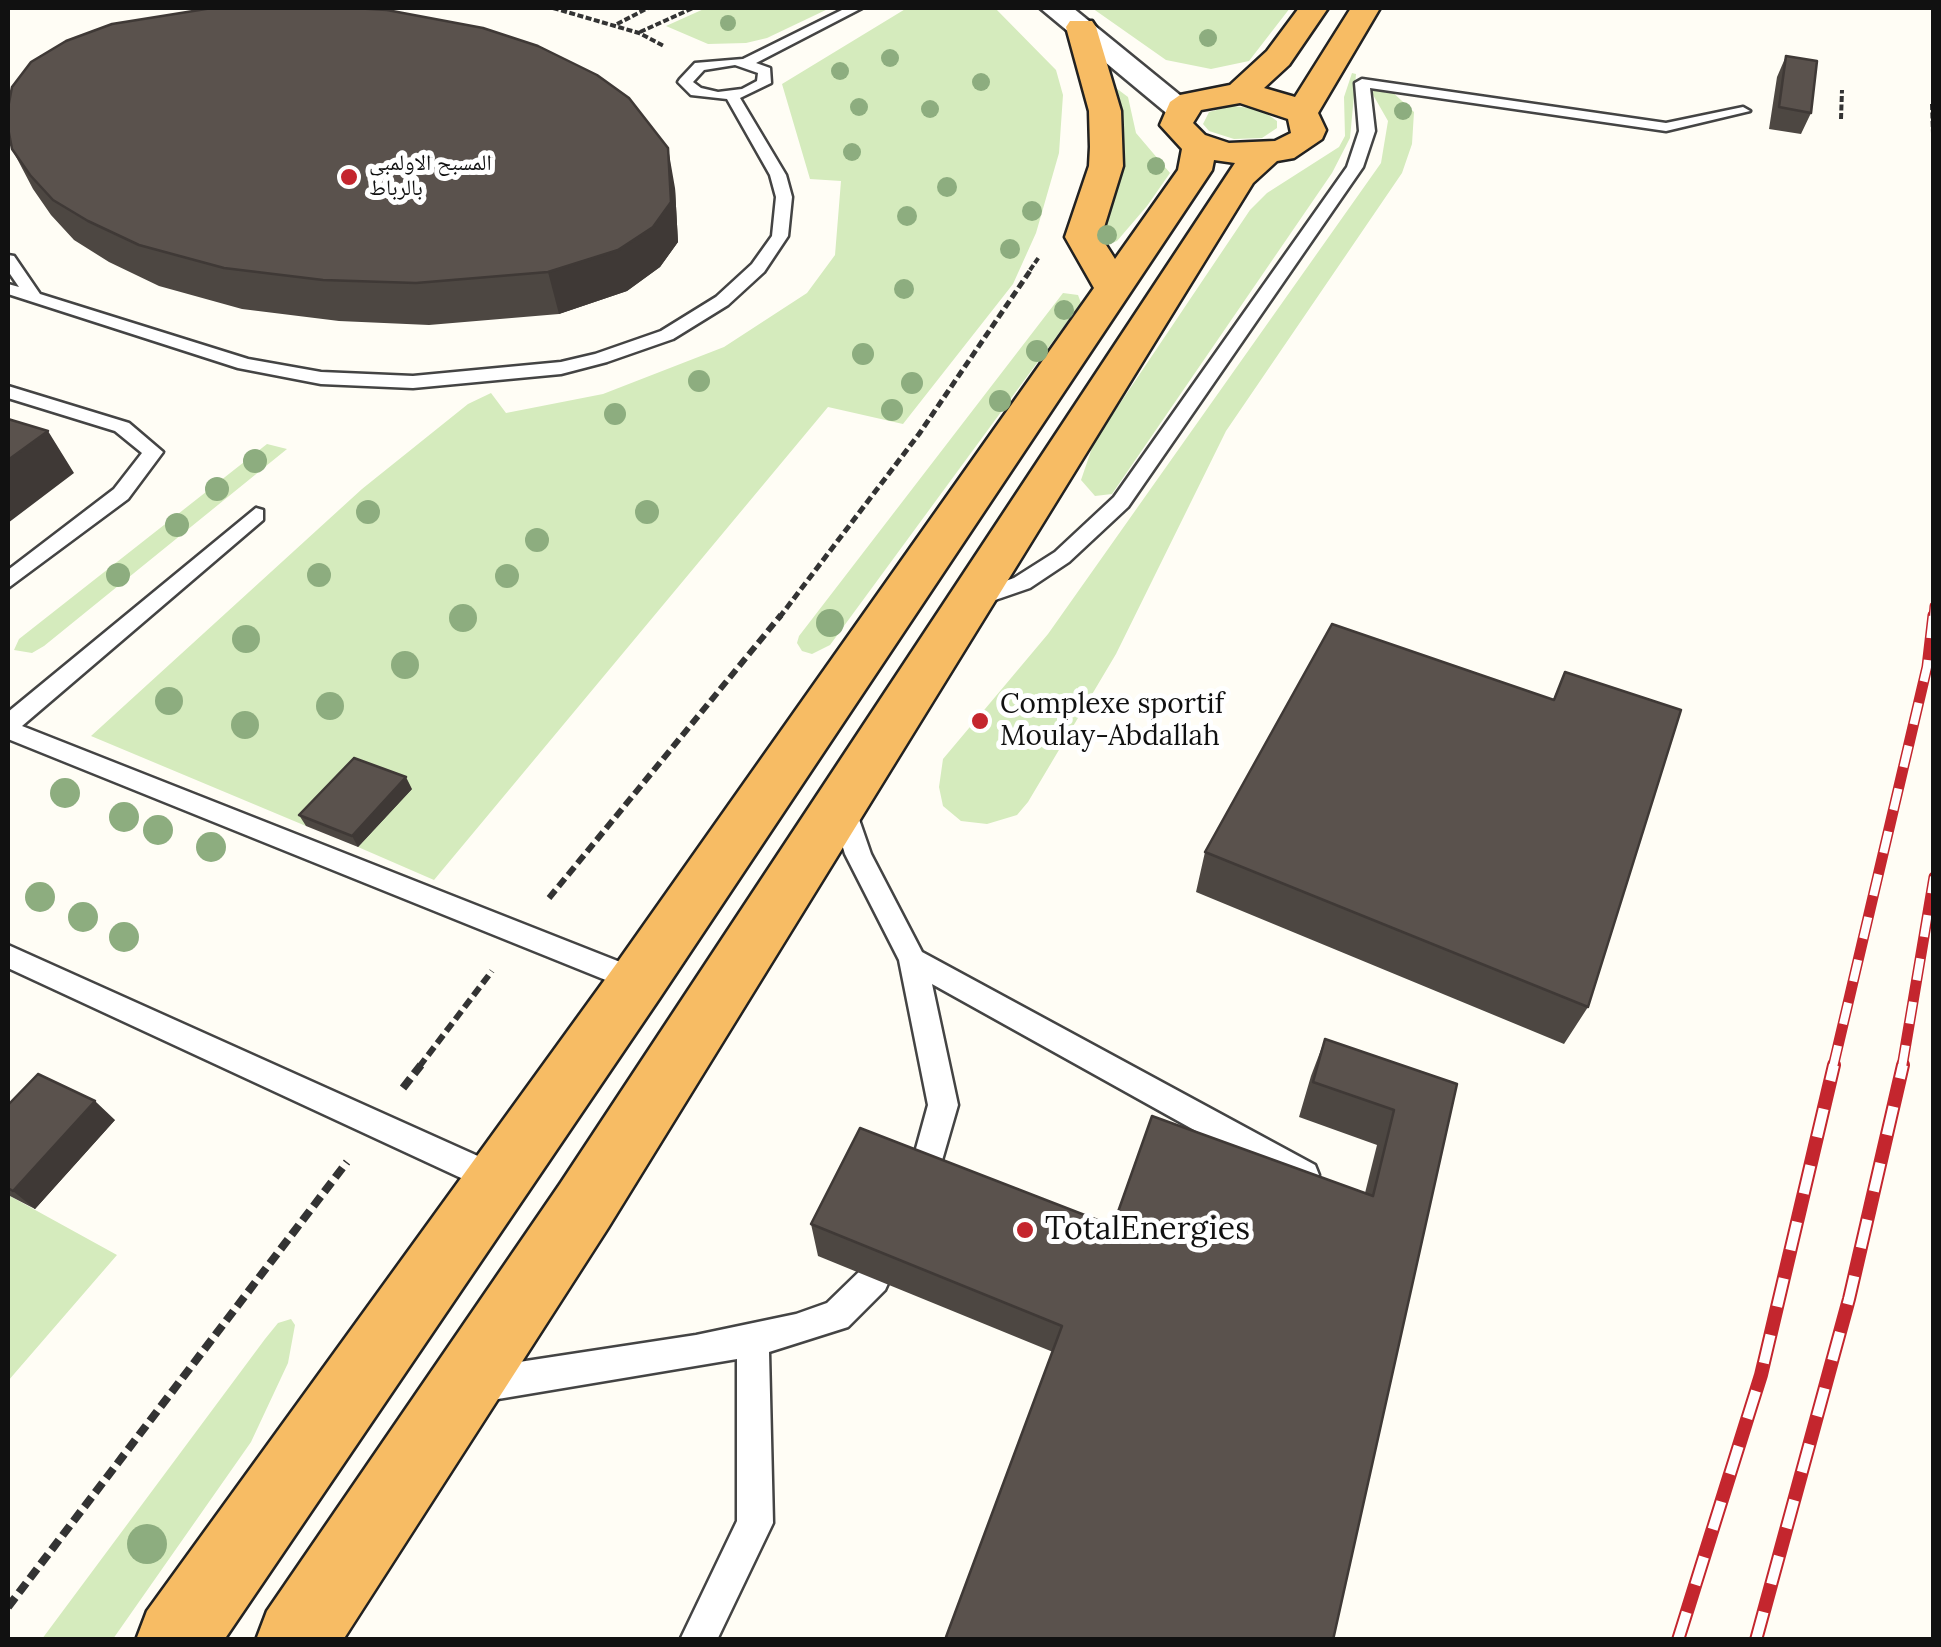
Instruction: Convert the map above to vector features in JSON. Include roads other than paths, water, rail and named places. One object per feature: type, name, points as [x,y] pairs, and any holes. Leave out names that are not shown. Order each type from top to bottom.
[{"type":"highway","points":[[1240,94],[1278,58],[1313,8]]},
{"type":"highway","points":[[1302,113],[1365,8]]},
{"type":"highway","points":[[1068,17],[1104,110],[1106,166],[1084,237],[1112,286]]},
{"type":"highway","points":[[176,1640],[638,981],[1194,170],[1191,127],[1205,97],[1240,94],[1276,100],[1302,113],[1310,130],[1305,139],[1264,154],[1226,153],[1191,127]]},
{"type":"highway","points":[[296,1640],[584,1206],[1240,177],[1264,154]]},
{"type":"street","points":[[1068,17],[1191,127]]},
{"type":"lane","points":[[748,62],[855,8]]},
{"type":"lane","points":[[723,60],[748,62],[765,71],[764,83],[732,96],[706,94],[689,87],[686,76],[700,66],[723,60]]},
{"type":"lane","points":[[968,603],[1022,583],[1062,557],[1121,502],[1355,168],[1367,131],[1362,82],[1666,127],[1743,111]]},
{"type":"lane","points":[[8,289],[32,293],[245,364],[321,378],[430,380],[561,368],[601,358],[667,335],[722,300],[758,268],[780,236],[784,197],[778,175],[732,96]]},
{"type":"lane","points":[[8,260],[32,293]]},
{"type":"lane","points":[[8,392],[122,428],[153,452],[122,494],[8,581]]},
{"type":"lane","points":[[256,515],[8,727],[638,981]]},
{"type":"lane","points":[[841,801],[858,854],[912,960],[943,1105],[921,1185]]},
{"type":"lane","points":[[8,956],[498,1180]]},
{"type":"lane","points":[[912,960],[1304,1176]]},
{"type":"lane","points":[[460,1388],[753,1339],[837,1316],[874,1279]]},
{"type":"lane","points":[[698,1640],[755,1522],[753,1339]]},
{"type":"railway","points":[[1933,618],[1934,606]]},
{"type":"railway","points":[[1833,1067],[1927,667],[1933,615]]},
{"type":"railway","points":[[1902,1067],[1934,877]]},
{"type":"railway","points":[[1678,1640],[1761,1375],[1834,1065]]},
{"type":"railway","points":[[1756,1640],[1849,1299],[1903,1065]]},
{"type":"place","name":"المسبح الاولمبي بالرباط","points":[[349,177]]},
{"type":"place","name":"Complexe sportif Moulay-Abdallah","points":[[980,721]]},
{"type":"place","name":"TotalEnergies","points":[[1025,1230]]}]
